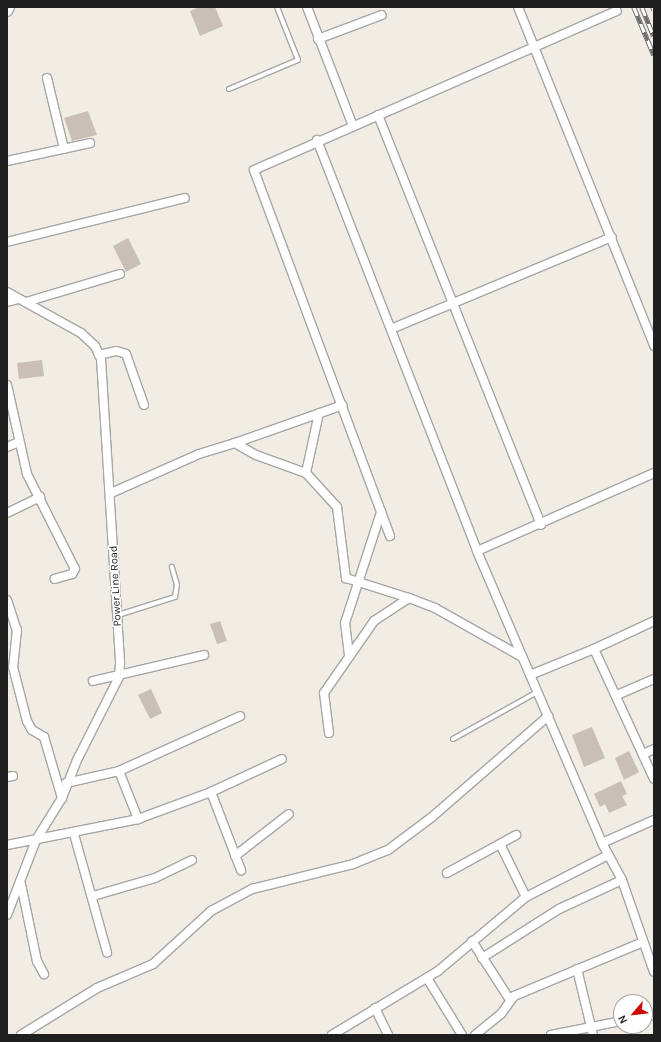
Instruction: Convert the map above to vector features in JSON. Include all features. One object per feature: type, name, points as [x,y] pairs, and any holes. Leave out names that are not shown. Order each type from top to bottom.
[{"type":"street","points":[[7,11],[9,7]]},
{"type":"street","points":[[307,7],[318,39],[353,126]]},
{"type":"street","points":[[518,7],[612,237],[654,346]]},
{"type":"street","points":[[390,536],[343,405],[254,170],[318,140],[617,10]]},
{"type":"street","points":[[318,39],[382,15]]},
{"type":"street","points":[[47,78],[64,149]]},
{"type":"street","points":[[378,115],[541,525]]},
{"type":"street","points":[[318,140],[477,551],[602,842],[622,880],[654,972]]},
{"type":"street","points":[[7,161],[90,143]]},
{"type":"street","points":[[7,242],[185,198]]},
{"type":"street","points":[[391,330],[612,237]]},
{"type":"street","points":[[7,302],[22,300],[120,274]]},
{"type":"street","points":[[7,292],[81,333],[99,355],[117,351],[126,354],[144,404]]},
{"type":"street","name":"Power Line Road","points":[[7,915],[10,901],[21,884],[36,840],[62,798],[66,783],[119,677],[118,615],[111,493],[99,355]]},
{"type":"street","points":[[7,385],[27,474],[40,497],[75,569],[72,574],[55,579]]},
{"type":"street","points":[[111,493],[199,454],[343,405]]},
{"type":"street","points":[[306,474],[319,413]]},
{"type":"street","points":[[7,447],[19,442]]},
{"type":"street","points":[[235,443],[256,455],[306,474],[337,507],[346,578],[436,608],[522,657]]},
{"type":"street","points":[[477,551],[541,525],[654,473]]},
{"type":"street","points":[[7,513],[40,497]]},
{"type":"street","points":[[349,655],[345,623],[381,512]]},
{"type":"street","points":[[329,733],[324,693],[374,621],[409,598]]},
{"type":"street","points":[[7,600],[17,630],[13,667],[28,725],[44,737],[62,798]]},
{"type":"street","points":[[530,675],[594,649],[654,621]]},
{"type":"street","points":[[594,649],[654,779]]},
{"type":"street","points":[[93,681],[119,677],[204,655]]},
{"type":"street","points":[[617,696],[654,679]]},
{"type":"street","points":[[66,783],[119,771],[240,716]]},
{"type":"street","points":[[21,1035],[96,988],[153,964],[211,911],[252,889],[353,864],[388,850],[432,817],[548,716]]},
{"type":"street","points":[[643,754],[654,749]]},
{"type":"street","points":[[7,845],[74,834],[138,819],[211,792],[282,759]]},
{"type":"street","points":[[119,771],[138,819]]},
{"type":"street","points":[[211,792],[241,870]]},
{"type":"street","points":[[235,856],[289,814]]},
{"type":"street","points":[[602,842],[654,820]]},
{"type":"street","points":[[74,834],[93,896],[106,952]]},
{"type":"street","points":[[447,873],[516,835]]},
{"type":"street","points":[[500,844],[526,896]]},
{"type":"street","points":[[332,1035],[427,978],[526,896],[608,855]]},
{"type":"street","points":[[93,896],[155,878],[192,860]]},
{"type":"street","points":[[482,958],[558,909],[622,880]]},
{"type":"street","points":[[21,884],[38,966],[44,974]]},
{"type":"street","points":[[472,941],[510,1000]]},
{"type":"street","points":[[475,1035],[501,1014],[515,995],[643,942]]},
{"type":"street","points":[[577,969],[593,1035]]},
{"type":"street","points":[[427,978],[462,1035]]},
{"type":"street","points":[[375,1008],[388,1035]]},
{"type":"street","points":[[551,1035],[613,1022]]},
{"type":"lane","points":[[229,89],[298,60],[277,7]]},
{"type":"lane","points":[[118,615],[175,597],[177,585],[172,567]]},
{"type":"lane","points":[[453,739],[537,692]]},
{"type":"building","points":[[200,7],[215,7],[223,26],[200,36],[190,11]]},
{"type":"building","points":[[88,111],[97,135],[72,141],[64,118]]},
{"type":"building","points":[[128,238],[141,264],[126,272],[113,246]]},
{"type":"building","points":[[42,360],[44,376],[19,379],[17,363]]},
{"type":"building","points":[[220,621],[227,641],[217,644],[210,624]]},
{"type":"building","points":[[151,689],[162,713],[150,719],[138,695]]},
{"type":"building","points":[[592,727],[605,758],[584,767],[572,735]]},
{"type":"building","points":[[629,751],[639,772],[624,780],[615,758]]},
{"type":"building","points":[[621,781],[627,794],[622,796],[627,805],[609,813],[605,804],[600,807],[594,794]]},
{"type":"railway","points":[[634,7],[654,55]]},
{"type":"railway","points":[[642,7],[654,36]]}]
